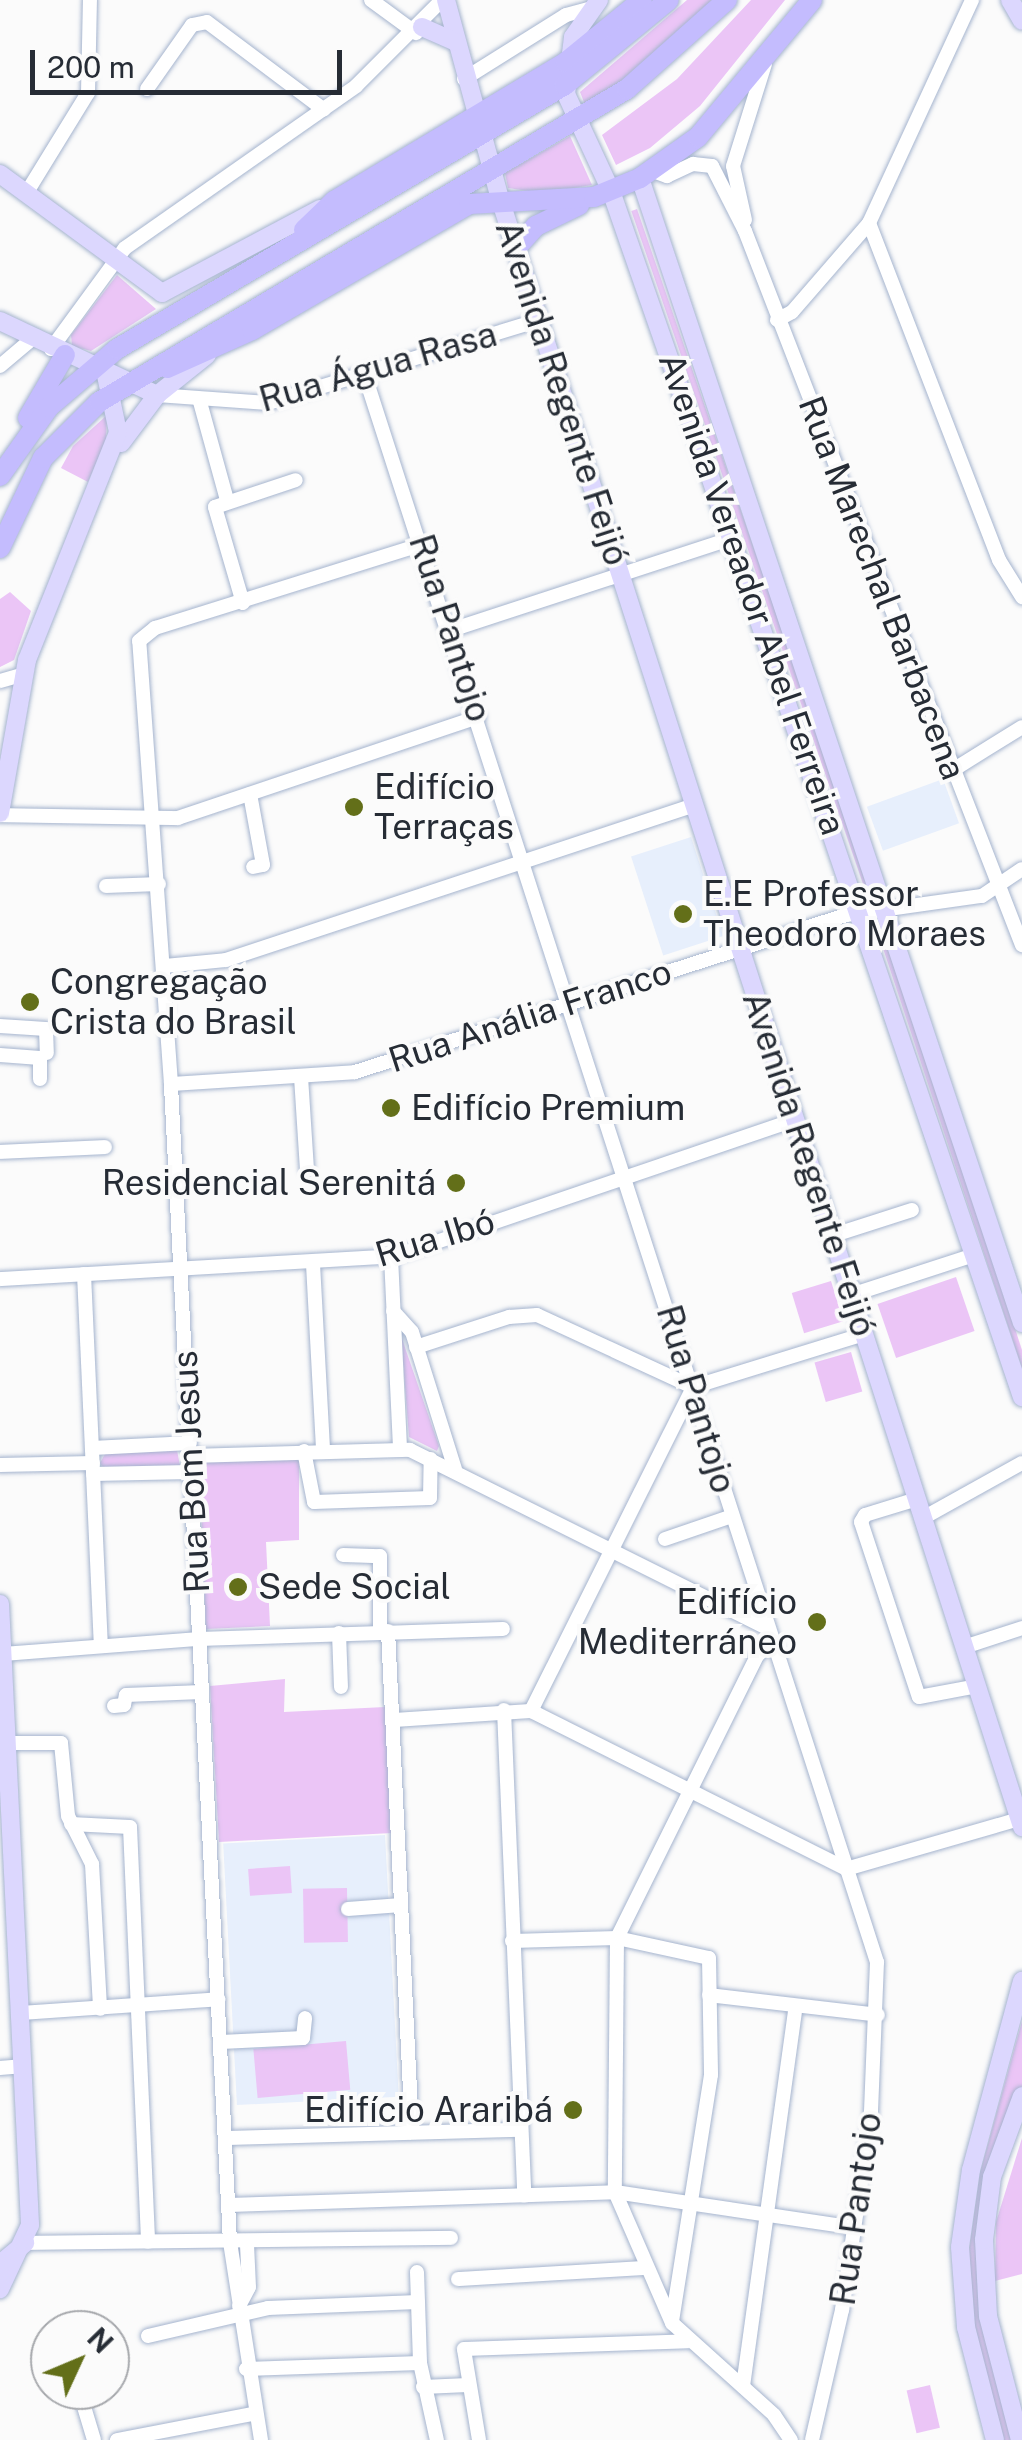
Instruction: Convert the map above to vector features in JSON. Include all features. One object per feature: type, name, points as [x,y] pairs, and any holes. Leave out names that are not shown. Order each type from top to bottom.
[{"type":"highway","points":[[22,440],[100,369],[478,127],[642,0]]},
{"type":"highway","points":[[281,252],[334,201],[565,85],[669,0]]},
{"type":"highway","points":[[0,548],[44,458],[119,387],[490,166],[578,118],[672,55],[727,0]]},
{"type":"highway","points":[[516,248],[536,226],[646,174],[698,137],[765,64],[815,0]]},
{"type":"highway","points":[[119,387],[211,352],[458,210],[500,200],[602,194]]},
{"type":"highway","points":[[0,476],[22,440],[58,352]]},
{"type":"main road","name":"Avenida Regente Feijó","points":[[444,0],[500,200],[1021,1825]]},
{"type":"main road","points":[[565,85],[566,62],[594,4]]},
{"type":"main road","points":[[419,30],[456,42]]},
{"type":"main road","name":"Avenida Vereador Abel Ferreira","points":[[565,85],[732,538],[863,914],[1022,1397]]},
{"type":"main road","points":[[0,174],[116,256],[151,288],[168,292],[334,201]]},
{"type":"main road","name":"Avenida Vereador Abel Ferreira","points":[[646,174],[1022,1323]]},
{"type":"main road","points":[[0,321],[32,340],[100,369],[119,387],[156,395]]},
{"type":"main road","points":[[109,460],[156,395],[211,352]]},
{"type":"main road","points":[[0,814],[24,674],[109,460],[120,420],[119,387]]},
{"type":"main road","points":[[0,1604],[30,2213],[0,2289]]},
{"type":"main road","points":[[995,2440],[966,2327],[960,2247],[971,2170],[1022,1981]]},
{"type":"main road","points":[[1020,2440],[988,2316],[984,2240],[992,2177],[1022,2096]]},
{"type":"street","points":[[27,192],[88,93],[90,0]]},
{"type":"street","points":[[371,0],[419,30]]},
{"type":"street","points":[[58,352],[116,256],[324,110],[419,30],[444,0]]},
{"type":"street","points":[[778,320],[792,312],[869,223],[972,0]]},
{"type":"street","points":[[464,78],[566,15],[594,4]]},
{"type":"street","points":[[147,89],[192,25],[200,21],[216,27],[324,110]]},
{"type":"street","name":"Rua Marechal Barbacena","points":[[745,231],[734,166],[765,64]]},
{"type":"street","name":"Rua Marechal Barbacena","points":[[646,174],[667,176],[694,164],[712,166],[745,231],[1022,944]]},
{"type":"street","points":[[869,223],[999,560],[1022,596]]},
{"type":"street","name":"Rua Água Rasa","points":[[156,395],[200,402],[268,403],[540,320]]},
{"type":"street","points":[[0,366],[32,340]]},
{"type":"street","name":"Rua Pantojo","points":[[365,376],[451,630],[878,1968],[878,2016],[855,2228],[810,2440]]},
{"type":"street","points":[[200,402],[227,500]]},
{"type":"street","points":[[296,480],[227,500],[215,509],[243,602],[423,544]]},
{"type":"street","points":[[451,630],[732,538]]},
{"type":"street","name":"Rua Bom Jesus","points":[[243,602],[140,637],[171,1084],[230,2242],[252,2414],[261,2440]]},
{"type":"street","points":[[0,682],[24,674]]},
{"type":"street","points":[[0,814],[155,821],[250,794],[478,717]]},
{"type":"street","points":[[953,770],[1022,727]]},
{"type":"street","points":[[250,794],[263,865],[253,868]]},
{"type":"street","points":[[164,966],[226,960],[694,806]]},
{"type":"street","points":[[998,889],[1022,869]]},
{"type":"street","points":[[106,886],[159,884]]},
{"type":"street","name":"Rua Anália Franco","points":[[171,1084],[366,1069],[739,948],[863,914],[998,889]]},
{"type":"street","points":[[0,1026],[46,1028],[47,1052]]},
{"type":"street","points":[[0,1055],[40,1058],[40,1079]]},
{"type":"street","points":[[301,1077],[307,1170]]},
{"type":"street","name":"Rua Ibó","points":[[0,1278],[391,1257],[794,1120]]},
{"type":"street","points":[[0,1152],[105,1147]]},
{"type":"street","points":[[831,1236],[912,1210]]},
{"type":"street","points":[[851,1295],[974,1255]]},
{"type":"street","points":[[391,1257],[400,1448]]},
{"type":"street","points":[[314,1264],[323,1450]]},
{"type":"street","points":[[84,1274],[101,1646]]},
{"type":"street","points":[[393,1311],[416,1348],[456,1469]]},
{"type":"street","points":[[416,1348],[509,1317],[537,1314],[693,1387],[864,1334]]},
{"type":"street","points":[[530,1711],[693,1387]]},
{"type":"street","points":[[0,1465],[400,1448],[456,1469],[771,1635],[756,1656],[617,1938],[615,2192],[672,2322],[688,2341],[743,2386],[793,2440],[810,2440]]},
{"type":"street","points":[[304,1451],[314,1502],[429,1498],[431,1459]]},
{"type":"street","points":[[92,1461],[190,1457]]},
{"type":"street","points":[[923,1518],[1022,1464]]},
{"type":"street","points":[[917,1499],[861,1517],[879,1576],[919,1697],[977,1686]]},
{"type":"street","points":[[665,1539],[732,1516]]},
{"type":"street","points":[[343,1554],[380,1556],[394,1720],[412,2132]]},
{"type":"street","points":[[964,1647],[1022,1628]]},
{"type":"street","points":[[2,1654],[199,1639],[504,1629]]},
{"type":"street","points":[[339,1633],[341,1687]]},
{"type":"street","points":[[114,1706],[124,1706],[126,1696],[202,1692]]},
{"type":"street","points":[[504,1710],[524,2196]]},
{"type":"street","points":[[394,1720],[530,1711],[689,1794],[846,1869],[1021,1825]]},
{"type":"street","points":[[7,1742],[61,1744],[71,1824],[92,1864],[100,2009]]},
{"type":"street","points":[[71,1824],[130,1827],[148,2242]]},
{"type":"street","points":[[348,1908],[401,1905]]},
{"type":"street","points":[[512,1941],[617,1938],[707,1957],[711,2074],[672,2322]]},
{"type":"street","points":[[709,1995],[795,2010],[878,2016]]},
{"type":"street","points":[[21,2013],[219,1999]]},
{"type":"street","points":[[743,2386],[795,2010]]},
{"type":"street","points":[[221,2042],[303,2038],[305,2018]]},
{"type":"street","points":[[0,2068],[24,2066]]},
{"type":"street","points":[[226,2138],[521,2130]]},
{"type":"street","points":[[228,2205],[615,2192],[855,2228]]},
{"type":"street","points":[[12,2253],[148,2242],[247,2244],[451,2238]]},
{"type":"street","name":"Rua Bom Jesus","points":[[239,2310],[248,2287],[247,2244]]},
{"type":"street","points":[[458,2280],[646,2268]]},
{"type":"street","points":[[417,2272],[420,2363],[437,2440]]},
{"type":"street","points":[[148,2336],[239,2310],[418,2302]]},
{"type":"street","points":[[480,2440],[464,2349],[688,2341]]},
{"type":"street","points":[[246,2369],[420,2363]]},
{"type":"street","points":[[424,2387],[468,2385]]},
{"type":"street","points":[[85,2410],[94,2440]]},
{"type":"street","points":[[117,2440],[252,2414]]},
{"type":"shaded area","points":[[687,0],[720,0],[662,54],[586,107],[580,92]]},
{"type":"shaded area","points":[[751,0],[785,0],[700,106],[650,148],[616,165],[602,135],[677,79]]},
{"type":"shaded area","points":[[570,136],[592,185],[542,193],[508,188],[505,173]]},
{"type":"shaded area","points":[[637,209],[873,894],[867,896],[631,211]]},
{"type":"shaded area","points":[[117,275],[156,309],[91,351],[72,346],[71,335]]},
{"type":"shaded area","points":[[107,415],[106,440],[88,482],[61,468],[73,446]]},
{"type":"shaded area","points":[[10,592],[31,611],[14,660],[0,667],[0,599]]},
{"type":"shaded area","points":[[943,779],[959,823],[883,851],[867,807]]},
{"type":"shaded area","name":"E.E Professor Theodoro Moraes","points":[[691,837],[723,936],[663,955],[631,856]]},
{"type":"shaded area","points":[[883,928],[1022,1350],[1022,1368],[877,930]]},
{"type":"shaded area","points":[[956,1277],[975,1331],[896,1358],[878,1304]]},
{"type":"shaded area","points":[[831,1281],[843,1321],[804,1333],[792,1293]]},
{"type":"shaded area","points":[[401,1336],[439,1446],[437,1451],[409,1437]]},
{"type":"shaded area","points":[[851,1352],[862,1391],[826,1402],[814,1362]]},
{"type":"shaded area","points":[[177,1450],[180,1466],[104,1469],[100,1463],[105,1454]]},
{"type":"shaded area","points":[[299,1459],[299,1540],[266,1542],[270,1626],[206,1629],[199,1462]]},
{"type":"shaded area","points":[[285,1679],[284,1712],[385,1707],[392,1833],[219,1842],[210,1686]]},
{"type":"shaded area","points":[[385,1835],[399,2097],[237,2105],[223,1843]]},
{"type":"shaded area","points":[[290,1866],[292,1893],[250,1896],[248,1869]]},
{"type":"shaded area","points":[[347,1888],[348,1942],[304,1943],[303,1889]]},
{"type":"shaded area","points":[[1022,2021],[1022,2086],[999,2133],[981,2210],[1012,2440],[1004,2440],[975,2331],[969,2251],[980,2173]]},
{"type":"shaded area","points":[[346,2041],[350,2090],[258,2098],[253,2049]]},
{"type":"shaded area","points":[[1022,2138],[1022,2274],[995,2281],[996,2222]]},
{"type":"shaded area","points":[[930,2385],[940,2428],[917,2433],[907,2390]]},
{"type":"place","name":"Edifício Terraças","points":[[354,807]]},
{"type":"place","name":"E.E Professor Theodoro Moraes","points":[[683,914]]},
{"type":"place","name":"Congregação Crista do Brasil","points":[[30,1002]]},
{"type":"place","name":"Edifício Premium","points":[[391,1108]]},
{"type":"place","name":"Residencial Serenitá","points":[[456,1183]]},
{"type":"place","name":"Sede Social","points":[[238,1587]]},
{"type":"place","name":"Edifício Mediterráneo","points":[[817,1622]]},
{"type":"place","name":"Edifício Araribá","points":[[573,2110]]}]
